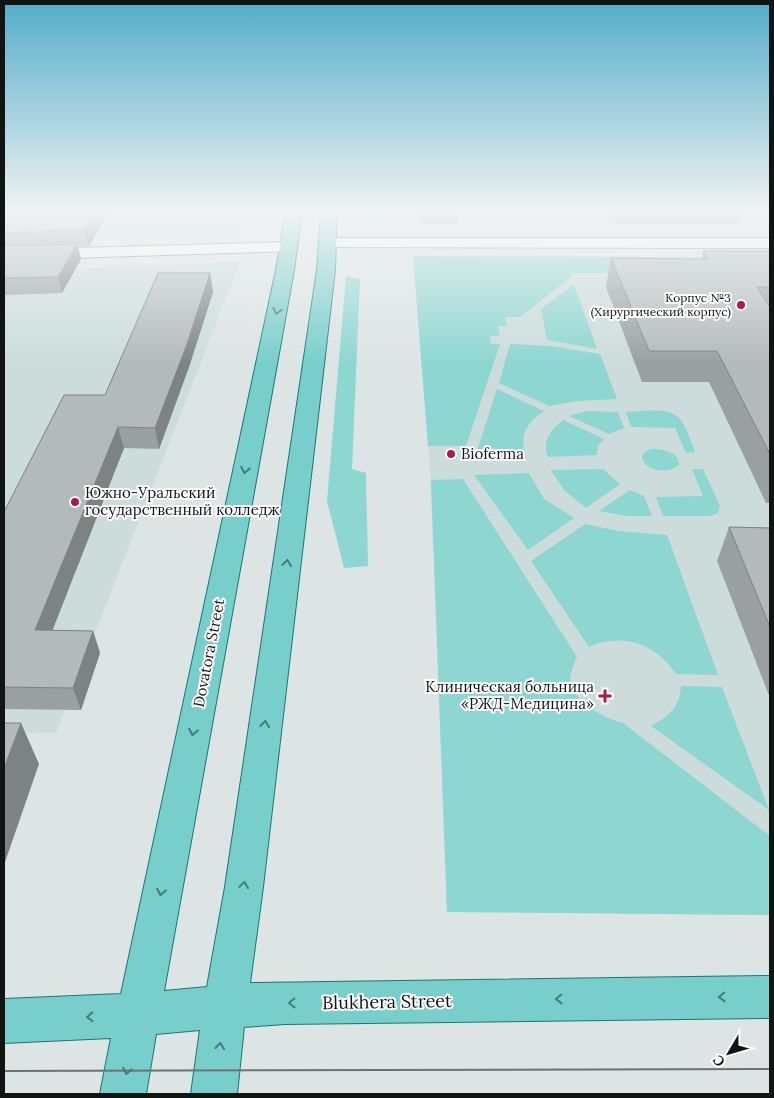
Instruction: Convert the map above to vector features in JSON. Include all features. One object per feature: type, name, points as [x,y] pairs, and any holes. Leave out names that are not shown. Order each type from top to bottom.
[{"type":"main road","name":"Dovatora Street","points":[[123,1094],[286,262]]},
{"type":"main road","points":[[214,1094],[225,1006],[244,886],[325,262]]},
{"type":"main road","name":"Blukhera Street","points":[[4,1021],[139,1014],[225,1006],[355,1002],[770,997]]},
{"type":"shaded area","name":"Южно-Уральский государственный колледж","points":[[240,262],[56,733],[4,732],[4,272]]},
{"type":"shaded area","points":[[413,262],[659,262],[662,268],[653,273],[571,273],[572,276],[520,317],[505,317],[507,326],[498,326],[500,336],[490,336],[491,344],[500,344],[466,446],[428,446]]},
{"type":"shaded area","name":"Клиническая больница «РЖД-Медицина»","points":[[414,262],[770,262],[770,915],[447,912],[430,468]]},
{"type":"shaded area","points":[[346,276],[360,279],[352,469],[366,473],[368,566],[344,568],[327,501]]},
{"type":"shaded area","points":[[574,284],[597,349],[547,340],[541,309]]},
{"type":"shaded area","points":[[510,344],[551,346],[600,354],[617,399],[577,401],[549,406],[499,383]]},
{"type":"shaded area","points":[[497,389],[544,411],[532,421],[525,431],[523,443],[526,458],[474,460]]},
{"type":"shaded area","points":[[587,411],[618,412],[624,428],[609,434],[569,416]]},
{"type":"shaded area","points":[[662,411],[675,415],[685,427],[695,452],[686,453],[675,428],[631,427],[626,412]]},
{"type":"shaded area","points":[[563,420],[604,439],[598,446],[597,455],[548,457],[546,446],[548,437]]},
{"type":"shaded area","points":[[651,449],[664,450],[673,454],[676,456],[679,464],[670,470],[664,471],[647,466],[642,456]]},
{"type":"shaded area","points":[[603,469],[620,484],[586,508],[564,490],[551,470]]},
{"type":"shaded area","points":[[692,469],[703,469],[720,506],[718,513],[710,516],[663,516],[656,497],[703,496]]},
{"type":"shaded area","points":[[529,473],[544,499],[574,518],[528,550],[474,475]]},
{"type":"shaded area","points":[[463,479],[577,657],[571,671],[570,680],[577,696],[590,708],[623,723],[770,836],[770,915],[447,912],[431,480]]},
{"type":"shaded area","points":[[630,490],[644,496],[652,516],[627,516],[599,511]]},
{"type":"shaded area","points":[[585,524],[619,531],[667,535],[718,675],[676,674],[659,655],[649,648],[626,641],[614,641],[589,647],[531,561]]},
{"type":"shaded area","points":[[681,686],[722,687],[769,810],[651,726],[668,714],[676,705]]},
{"type":"building","points":[[4,262],[66,262],[58,277],[4,278]]},
{"type":"building","points":[[613,262],[770,262],[770,287],[757,287],[770,307],[770,454],[717,351],[649,351]]},
{"type":"building","points":[[158,273],[210,273],[186,347],[155,428],[118,427],[35,630],[93,631],[73,688],[4,687],[4,512],[64,395],[105,395]]},
{"type":"building","points":[[729,527],[770,528],[770,627]]},
{"type":"building","points":[[4,723],[21,723],[4,768]]},
{"type":"tram line","points":[[4,1071],[770,1069]]},
{"type":"place","name":"Корпус №3 (Хирургический корпус)","points":[[741,305]]},
{"type":"place","name":"Bioferma","points":[[451,454]]},
{"type":"place","name":"Южно-Уральский государственный колледж","points":[[75,502]]},
{"type":"place","name":"Клиническая больница «РЖД-Медицина»","points":[[605,696]]}]
